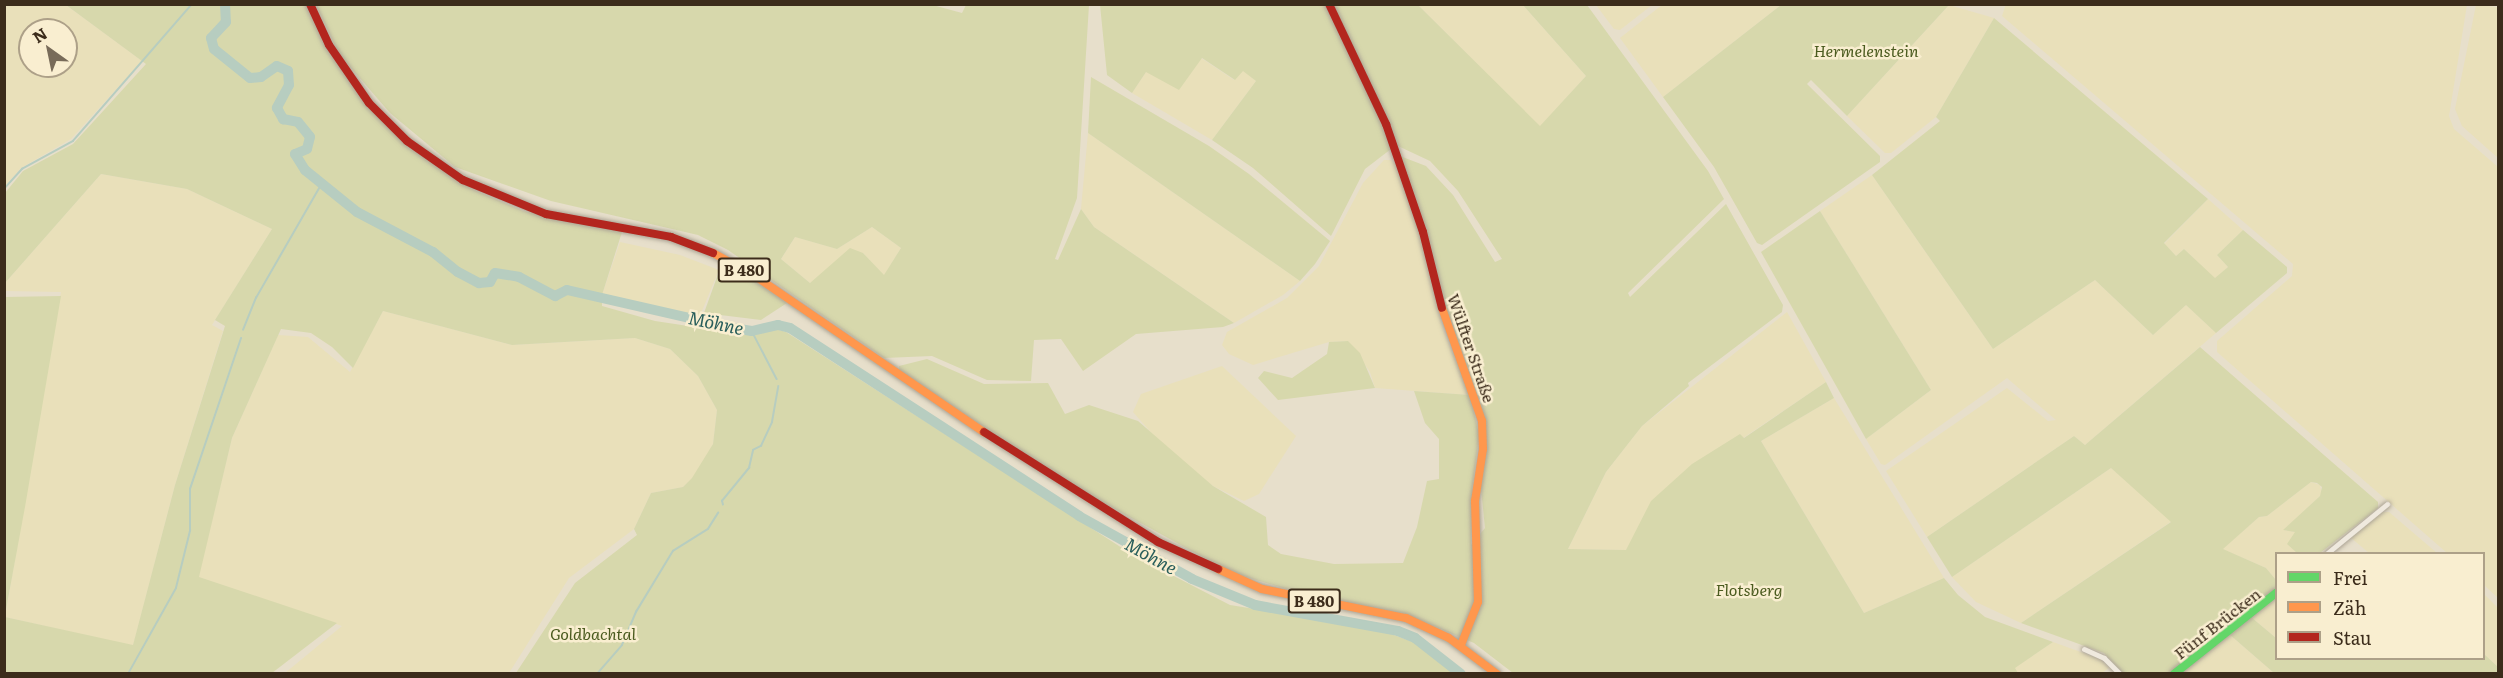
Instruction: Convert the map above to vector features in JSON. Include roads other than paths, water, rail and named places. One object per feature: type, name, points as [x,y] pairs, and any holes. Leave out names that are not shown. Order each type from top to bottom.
[{"type":"main road","name":"B 480","points":[[310,4],[329,45],[369,103],[407,141],[463,180],[546,214],[671,237],[708,250],[764,282],[1046,474],[1158,543],[1254,586],[1399,616],[1461,645],[1497,674]]},
{"type":"main road","name":"Wülfter Straße","points":[[1329,4],[1386,124],[1423,232],[1447,330],[1482,421],[1483,449],[1475,494],[1478,602],[1461,645]]},
{"type":"main road","name":"Fünf Brücken","points":[[2174,674],[2275,595]]},
{"type":"street","points":[[2328,552],[2387,504]]},
{"type":"street","points":[[2084,649],[2104,658],[2120,674]]},
{"type":"waterway","points":[[4,189],[22,169],[73,141],[192,4]]},
{"type":"waterway","name":"Möhne","points":[[225,4],[226,22],[211,38],[214,49],[250,78],[261,77],[277,66],[288,71],[289,85],[277,108],[283,119],[298,122],[310,137],[307,149],[295,154],[305,170],[357,212],[433,252],[458,272],[479,283],[490,282],[495,273],[519,277],[555,296],[567,290],[733,328],[752,331],[778,325],[790,328],[1079,516],[1192,579],[1255,605],[1398,631],[1415,638],[1461,674]]},
{"type":"waterway","points":[[243,330],[256,298],[321,185]]},
{"type":"waterway","points":[[752,331],[777,379]]},
{"type":"waterway","points":[[128,674],[176,588],[190,531],[190,489],[241,338]]},
{"type":"waterway","points":[[723,505],[722,501],[749,468],[753,450],[761,446],[772,422],[778,387]]},
{"type":"waterway","points":[[597,674],[622,645],[636,612],[673,551],[708,529],[718,513]]},
{"type":"park label","name":"Hermelenstein","points":[[1866,50]]},
{"type":"park label","name":"Flotsberg","points":[[1749,589]]},
{"type":"park label","name":"Goldbachtal","points":[[593,633]]}]
